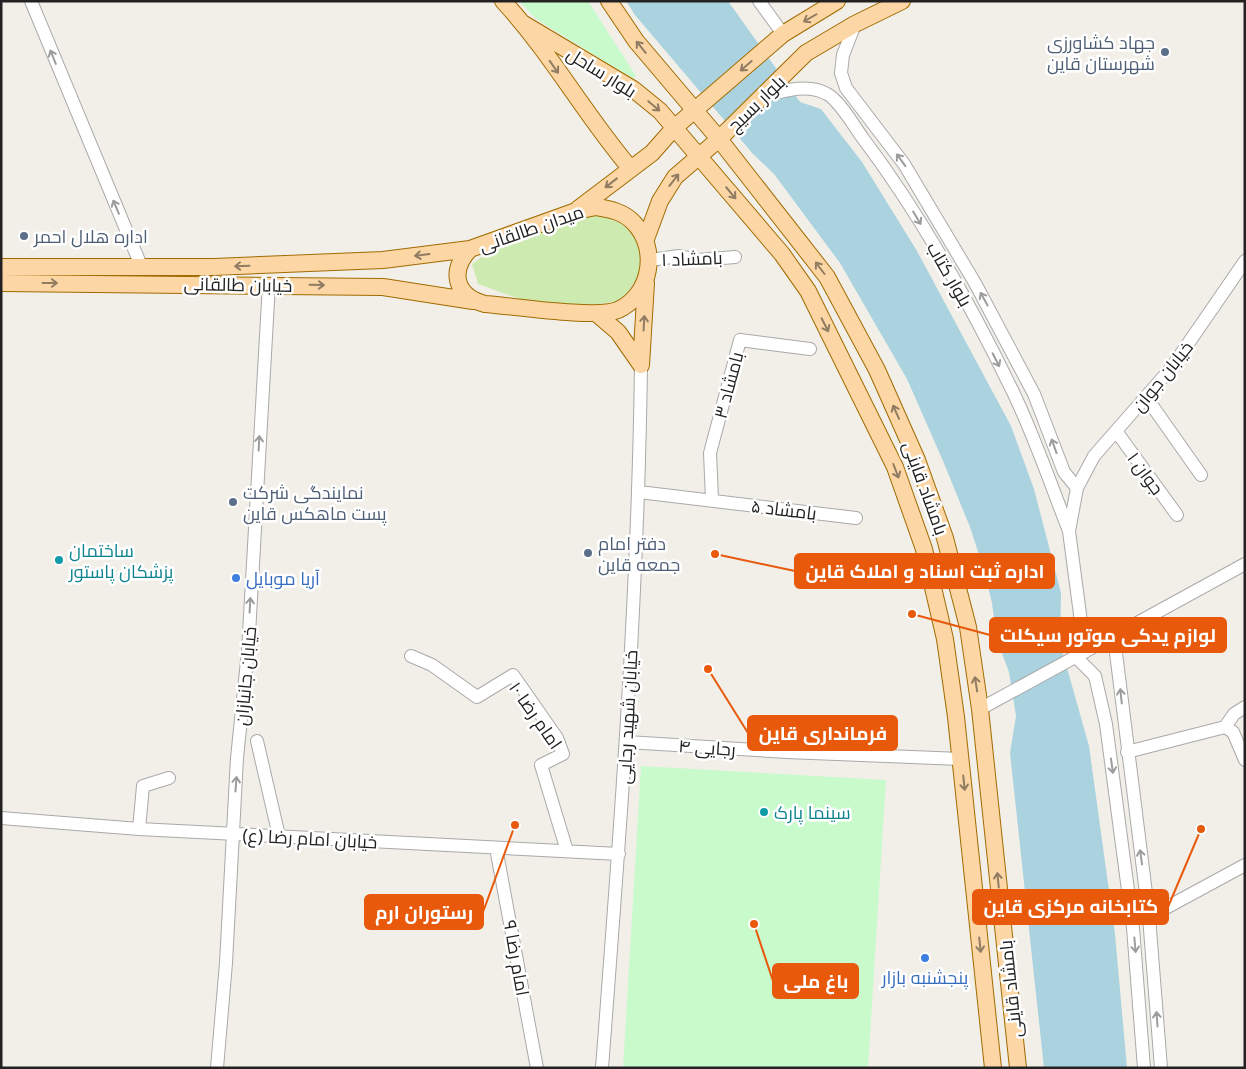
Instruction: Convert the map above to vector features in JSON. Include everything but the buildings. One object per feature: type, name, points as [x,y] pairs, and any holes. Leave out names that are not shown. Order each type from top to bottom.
[{"type":"main road","name":"بلوار ساحل","points":[[503,1],[524,24],[601,133],[630,168]]},
{"type":"main road","name":"بلوار ساحل","points":[[609,1],[636,41],[694,112],[719,139]]},
{"type":"main road","name":"بلوار بسیج","points":[[576,211],[652,153],[674,128],[783,34],[837,1]]},
{"type":"main road","name":"بلوار بسیج","points":[[646,239],[660,201],[675,176],[719,139],[806,54],[855,24],[902,1]]},
{"type":"main road","name":"بلوار ساحل","points":[[524,24],[633,89],[660,111],[699,156]]},
{"type":"main road","name":"بامشاد قاینی","points":[[719,139],[827,277],[876,370],[917,460],[944,538],[966,618],[980,709],[1018,1068]]},
{"type":"main road","name":"بامشاد قاینی","points":[[699,156],[782,254],[808,291],[895,466],[924,549],[945,639],[961,759],[993,1068]]},
{"type":"main road","name":"میدان طالقانی","points":[[596,207],[617,211],[634,222],[646,239],[650,260],[646,280],[635,298],[618,310],[597,314],[485,304],[473,300],[464,293],[458,282],[457,270],[462,258],[470,249],[576,211],[596,207]]},
{"type":"main road","points":[[782,254],[800,241]]},
{"type":"main road","name":"خیابان طالقانی","points":[[1,267],[142,268],[267,265],[383,260],[470,249]]},
{"type":"main road","points":[[267,265],[268,284]]},
{"type":"main road","points":[[641,365],[646,280]]},
{"type":"main road","name":"خیابان طالقانی","points":[[1,283],[268,284],[383,287],[473,300]]},
{"type":"main road","points":[[597,314],[618,332],[641,365]]},
{"type":"street","points":[[30,1],[142,268]]},
{"type":"street","points":[[759,1],[783,34]]},
{"type":"street","name":"بلوار کتاب","points":[[855,24],[843,55],[841,72],[846,88],[904,164],[976,283],[1034,394],[1064,472],[1077,488]]},
{"type":"street","name":"بلوار کتاب","points":[[764,96],[806,88],[827,94],[838,106],[898,188],[970,309],[1014,395],[1069,531]]},
{"type":"street","points":[[838,106],[838,102],[844,95],[853,97]]},
{"type":"street","name":"بامشاد ۱","points":[[650,260],[679,256],[698,260],[735,257]]},
{"type":"street","name":"خیابان جوان","points":[[1069,531],[1077,488],[1094,456],[1146,397],[1240,280],[1245,261]]},
{"type":"street","name":"خیابان جانبازان","points":[[217,1068],[248,651],[268,284]]},
{"type":"street","name":"بامشاد ۳","points":[[712,499],[710,453],[740,340],[810,349]]},
{"type":"street","name":"خیابان شهید رجایی","points":[[602,1068],[627,742],[640,492],[641,365]]},
{"type":"street","points":[[1146,397],[1200,476]]},
{"type":"street","name":"جوان ۱","points":[[1116,431],[1177,515]]},
{"type":"street","name":"بامشاد ۵","points":[[640,492],[712,499],[856,518]]},
{"type":"street","points":[[1069,531],[1080,655],[1095,676],[1106,724],[1133,928],[1144,1068]]},
{"type":"street","points":[[980,709],[1244,568]]},
{"type":"street","points":[[1114,637],[1149,918],[1161,1068]]},
{"type":"street","name":"امام رضا ۱۰","points":[[411,656],[432,665],[477,697],[514,675],[557,738],[563,754],[541,765],[567,852]]},
{"type":"street","points":[[1127,752],[1225,727],[1234,714],[1245,707]]},
{"type":"street","points":[[1225,727],[1233,732],[1245,760]]},
{"type":"street","points":[[257,741],[278,836]]},
{"type":"street","name":"رجایی ۴","points":[[627,742],[787,752],[961,759]]},
{"type":"street","points":[[139,829],[143,786],[168,778]]},
{"type":"street","name":"خیابان امام رضا (ع)","points":[[1,818],[139,829],[619,854]]},
{"type":"street","name":"امام رضا ۹","points":[[496,848],[537,1068]]},
{"type":"street","points":[[1149,918],[1245,865]]},
{"type":"green space","points":[[519,1],[588,1],[636,76],[633,79],[536,19]]},
{"type":"green space","points":[[595,214],[617,222],[634,235],[639,243],[641,264],[637,277],[622,301],[581,306],[531,303],[478,284],[472,264],[493,249],[516,242],[535,232],[564,222]]},
{"type":"green space","points":[[641,766],[886,780],[868,1068],[623,1068]]},
{"type":"water","points":[[626,1],[728,1],[800,102],[821,109],[862,162],[917,251],[1011,426],[1034,489],[1061,593],[1060,643],[1089,746],[1115,934],[1127,1068],[1044,1068],[1010,753],[1016,716],[1009,672],[997,640],[992,603],[970,527],[907,379],[840,263],[774,174],[753,154],[635,15]]},
{"type":"place","name":"جهاد کشاورزی شهرستان قاین","points":[[1165,52]]},
{"type":"place","name":"اداره هلال احمر","points":[[24,236]]},
{"type":"place","name":"نمایندگی شرکت پست ماهکس قاین","points":[[233,502]]},
{"type":"place","name":"دفتر امام جمعه قاین","points":[[588,553]]},
{"type":"place","name":"اداره ثبت اسناد و املاک قاین","points":[[715,554]]},
{"type":"place","name":"ساختمان پزشکان پاستور","points":[[59,560]]},
{"type":"place","name":"آریا موبایل","points":[[236,578]]},
{"type":"place","name":"لوازم یدکی موتور سیکلت","points":[[912,614]]},
{"type":"place","name":"فرمانداری قاین","points":[[708,669]]},
{"type":"place","name":"سینما پارک","points":[[764,812]]},
{"type":"place","name":"رستوران ارم","points":[[515,825]]},
{"type":"place","name":"کتابخانه مرکزی قاین","points":[[1201,829]]},
{"type":"place","name":"باغ ملی","points":[[754,924]]},
{"type":"place","name":"پنجشنبه بازار","points":[[925,958]]}]
